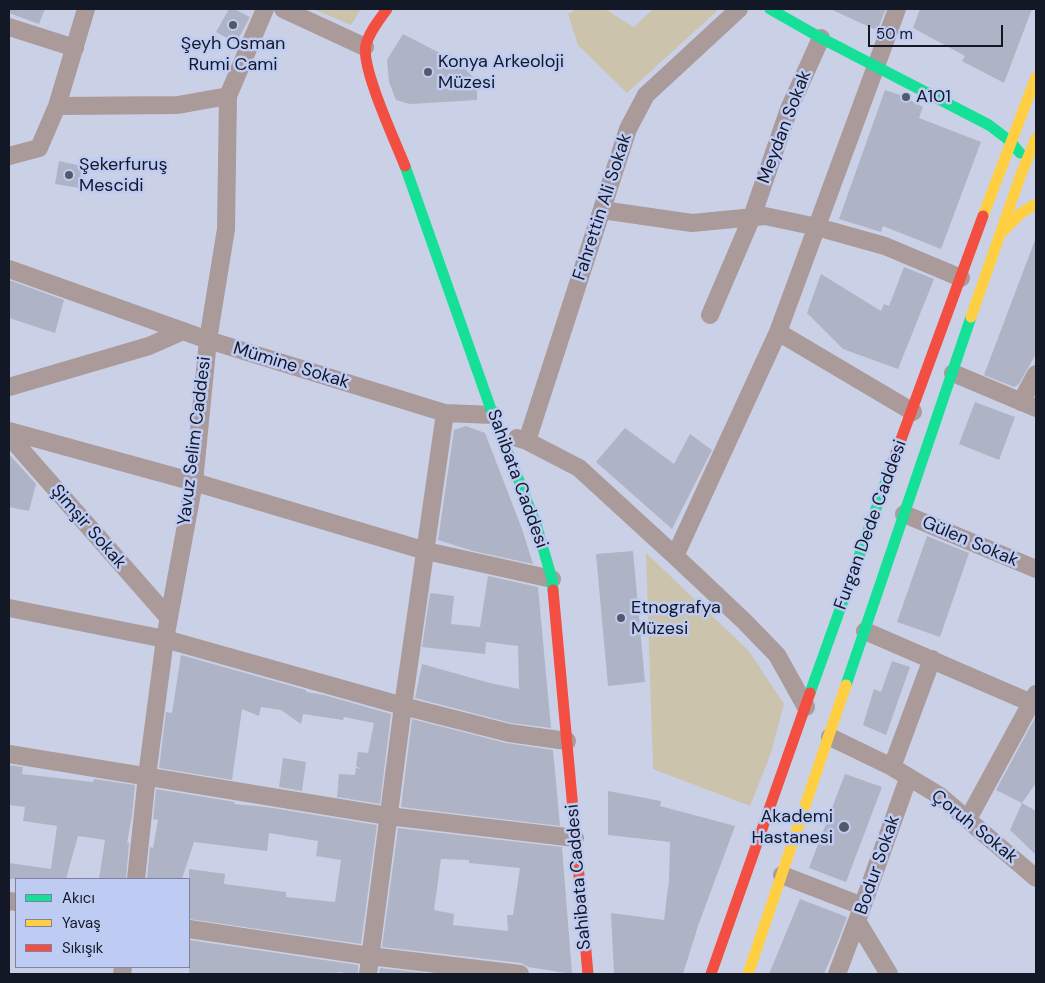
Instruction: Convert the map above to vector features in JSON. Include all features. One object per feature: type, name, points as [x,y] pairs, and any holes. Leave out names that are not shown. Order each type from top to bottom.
[{"type":"main road","points":[[365,47],[373,28],[387,9]]},
{"type":"main road","points":[[770,9],[821,38],[989,125],[1010,140],[1031,163]]},
{"type":"main road","name":"Sahibata Caddesi","points":[[365,47],[368,72],[414,189],[493,415],[536,524],[552,579],[588,974]]},
{"type":"main road","name":"Furgan Dede Caddesi","points":[[712,974],[888,474],[913,412],[1010,140],[1036,77]]},
{"type":"main road","points":[[1010,140],[1036,139]]},
{"type":"main road","name":"Furgan Dede Caddesi","points":[[748,974],[1000,235],[1031,163],[1036,139]]},
{"type":"main road","points":[[1000,235],[1016,218],[1036,204]]},
{"type":"street","points":[[9,156],[39,148],[57,106],[86,9]]},
{"type":"street","name":"Yavuz Selim Caddesi","points":[[136,878],[147,776],[168,617],[194,482],[208,340],[226,229],[228,96],[265,9]]},
{"type":"street","points":[[283,9],[365,47]]},
{"type":"street","name":"Fahrettin Ali Sokak","points":[[528,441],[628,129],[646,95],[739,9]]},
{"type":"street","points":[[675,556],[778,332],[897,9]]},
{"type":"street","points":[[9,28],[74,48]]},
{"type":"street","name":"Meydan Sokak","points":[[710,315],[752,217],[790,109],[821,38]]},
{"type":"street","points":[[57,106],[178,105],[228,96]]},
{"type":"street","points":[[602,210],[692,223],[764,216],[817,227],[885,246],[961,278]]},
{"type":"street","name":"Mümine Sokak","points":[[9,269],[208,340],[446,413],[493,415]]},
{"type":"street","points":[[9,387],[149,346],[183,331]]},
{"type":"street","points":[[778,332],[913,412]]},
{"type":"street","points":[[953,374],[1029,405],[1036,374]]},
{"type":"street","points":[[368,974],[403,706],[446,413]]},
{"type":"street","points":[[9,431],[194,482],[426,551],[552,579]]},
{"type":"street","points":[[500,432],[528,441],[579,468],[744,621],[777,655],[806,707]]},
{"type":"street","name":"Şimşir Sokak","points":[[9,436],[168,617]]},
{"type":"street","name":"Gülen Sokak","points":[[904,514],[1036,569]]},
{"type":"street","points":[[9,608],[165,639],[403,706],[509,733],[567,740]]},
{"type":"street","points":[[865,631],[1035,701],[968,819]]},
{"type":"street","points":[[892,767],[932,660]]},
{"type":"street","name":"Çoruh Sokak","points":[[830,737],[892,767],[908,779],[940,796],[1036,878]]},
{"type":"street","points":[[9,754],[388,816],[575,838]]},
{"type":"street","name":"Bodur Sokak","points":[[890,974],[859,914],[908,779]]},
{"type":"street","points":[[782,875],[859,914],[837,974]]},
{"type":"street","points":[[190,929],[370,956],[520,974]]},
{"type":"shaded area","points":[[313,9],[361,9],[351,25]]},
{"type":"shaded area","points":[[576,9],[605,9],[634,27],[653,9],[719,9],[627,93],[578,45],[568,14]]},
{"type":"shaded area","points":[[646,553],[749,651],[784,704],[771,753],[750,806],[653,769]]},
{"type":"building","points":[[9,9],[45,9],[39,24],[9,13]]},
{"type":"building","name":"Şeyh Osman Rumi Cami","points":[[229,9],[234,9],[250,17],[236,43],[216,32]]},
{"type":"building","points":[[830,9],[886,9],[879,26],[874,29]]},
{"type":"building","points":[[920,9],[1032,9],[1004,83],[962,61],[965,56],[913,28]]},
{"type":"building","name":"Konya Arkeoloji Müzesi","points":[[403,34],[459,63],[477,81],[477,100],[410,104],[396,100],[389,82],[387,60]]},
{"type":"building","points":[[885,90],[900,95],[923,107],[919,118],[981,142],[941,249],[883,226],[881,232],[839,219]]},
{"type":"building","name":"Şekerfuruş Mescidi","points":[[59,161],[82,166],[79,188],[55,184]]},
{"type":"building","points":[[1035,240],[1036,354],[1019,384],[1014,387],[984,375]]},
{"type":"building","points":[[904,267],[934,279],[898,369],[843,349],[807,313],[821,274],[881,311],[884,304],[889,306]]},
{"type":"building","points":[[9,280],[64,300],[55,333],[9,318]]},
{"type":"building","points":[[975,402],[1015,417],[999,460],[959,444]]},
{"type":"building","points":[[466,426],[485,433],[522,529],[533,564],[473,551],[438,540],[454,430]]},
{"type":"building","points":[[625,428],[674,464],[690,434],[712,450],[672,529],[596,462]]},
{"type":"building","points":[[9,454],[36,484],[29,511],[9,507]]},
{"type":"building","points":[[927,536],[969,553],[940,637],[897,622]]},
{"type":"building","name":"Etnografya Müzesi","points":[[633,551],[645,682],[608,686],[596,554]]},
{"type":"building","points":[[488,576],[538,587],[551,728],[511,723],[415,698],[422,664],[519,689],[518,646],[486,642],[485,654],[422,647],[430,593],[454,596],[451,624],[480,627]]},
{"type":"building","points":[[181,655],[306,690],[306,692],[324,695],[391,714],[380,804],[337,797],[339,774],[355,775],[356,768],[361,769],[356,766],[358,752],[368,753],[374,723],[344,717],[343,720],[303,714],[301,724],[281,710],[261,707],[259,716],[242,709],[232,780],[159,768],[166,712],[172,713]]},
{"type":"building","points":[[892,661],[910,667],[886,735],[863,725],[874,689],[881,692]]},
{"type":"building","points":[[1036,716],[1036,783],[1022,803],[996,790]]},
{"type":"building","points":[[412,719],[506,743],[553,750],[560,826],[401,807]]},
{"type":"building","points":[[283,758],[306,762],[302,791],[279,787]]},
{"type":"building","points":[[9,765],[23,767],[22,774],[93,782],[94,779],[135,785],[127,843],[129,843],[126,878],[99,878],[105,840],[78,836],[66,878],[9,879],[9,863],[51,869],[57,826],[23,821],[25,807],[9,805]]},
{"type":"building","points":[[845,774],[882,787],[846,882],[809,868]]},
{"type":"building","points":[[156,789],[235,802],[234,804],[266,807],[377,825],[361,944],[190,919],[189,869],[225,874],[224,884],[286,892],[286,897],[335,902],[341,860],[316,856],[318,841],[269,833],[267,851],[194,842],[182,878],[147,878],[150,847],[153,848],[158,820],[153,819]]},
{"type":"building","points":[[608,791],[661,801],[660,806],[735,826],[698,926],[683,974],[614,974],[611,913],[664,920],[669,880],[670,842],[608,835]]},
{"type":"building","points":[[1022,803],[1036,811],[1036,855],[1010,830]]},
{"type":"building","points":[[398,828],[562,847],[572,974],[528,967],[521,963],[382,947]],"holes":[[[441,859],[469,860],[469,863],[520,868],[513,915],[507,915],[508,931],[453,925],[454,914],[434,910]]]},
{"type":"building","points":[[800,899],[847,917],[838,941],[824,974],[769,974]]},
{"type":"building","points":[[190,940],[358,965],[358,974],[342,974],[342,972],[324,974],[189,973]]},
{"type":"building","points":[[380,968],[426,973],[379,974]]},
{"type":"traffic: fast","points":[[770,9],[821,38],[989,125],[1010,141],[1020,153]]},
{"type":"traffic: fast","points":[[405,166],[493,415],[536,524],[552,579],[553,590]]},
{"type":"traffic: fast","points":[[846,685],[971,317]]},
{"type":"traffic: fast","points":[[810,693],[892,464]]},
{"type":"traffic: slow","points":[[983,216],[1036,77]]},
{"type":"traffic: slow","points":[[971,317],[1020,177],[1036,138]]},
{"type":"traffic: slow","points":[[1003,231],[1021,213],[1036,204]]},
{"type":"traffic: slow","points":[[748,974],[846,685]]},
{"type":"traffic: jam","points":[[387,9],[369,35],[366,55],[373,86],[405,166]]},
{"type":"traffic: jam","points":[[892,464],[983,216]]},
{"type":"traffic: jam","points":[[553,590],[588,974]]},
{"type":"traffic: jam","points":[[711,974],[810,693]]},
{"type":"place","name":"Şeyh Osman Rumi Cami","points":[[233,25]]},
{"type":"place","name":"Konya Arkeoloji Müzesi","points":[[428,72]]},
{"type":"place","name":"A101","points":[[906,97]]},
{"type":"place","name":"Şekerfuruş Mescidi","points":[[69,175]]},
{"type":"place","name":"Etnografya Müzesi","points":[[621,618]]},
{"type":"place","name":"Akademi Hastanesi","points":[[844,827]]}]
